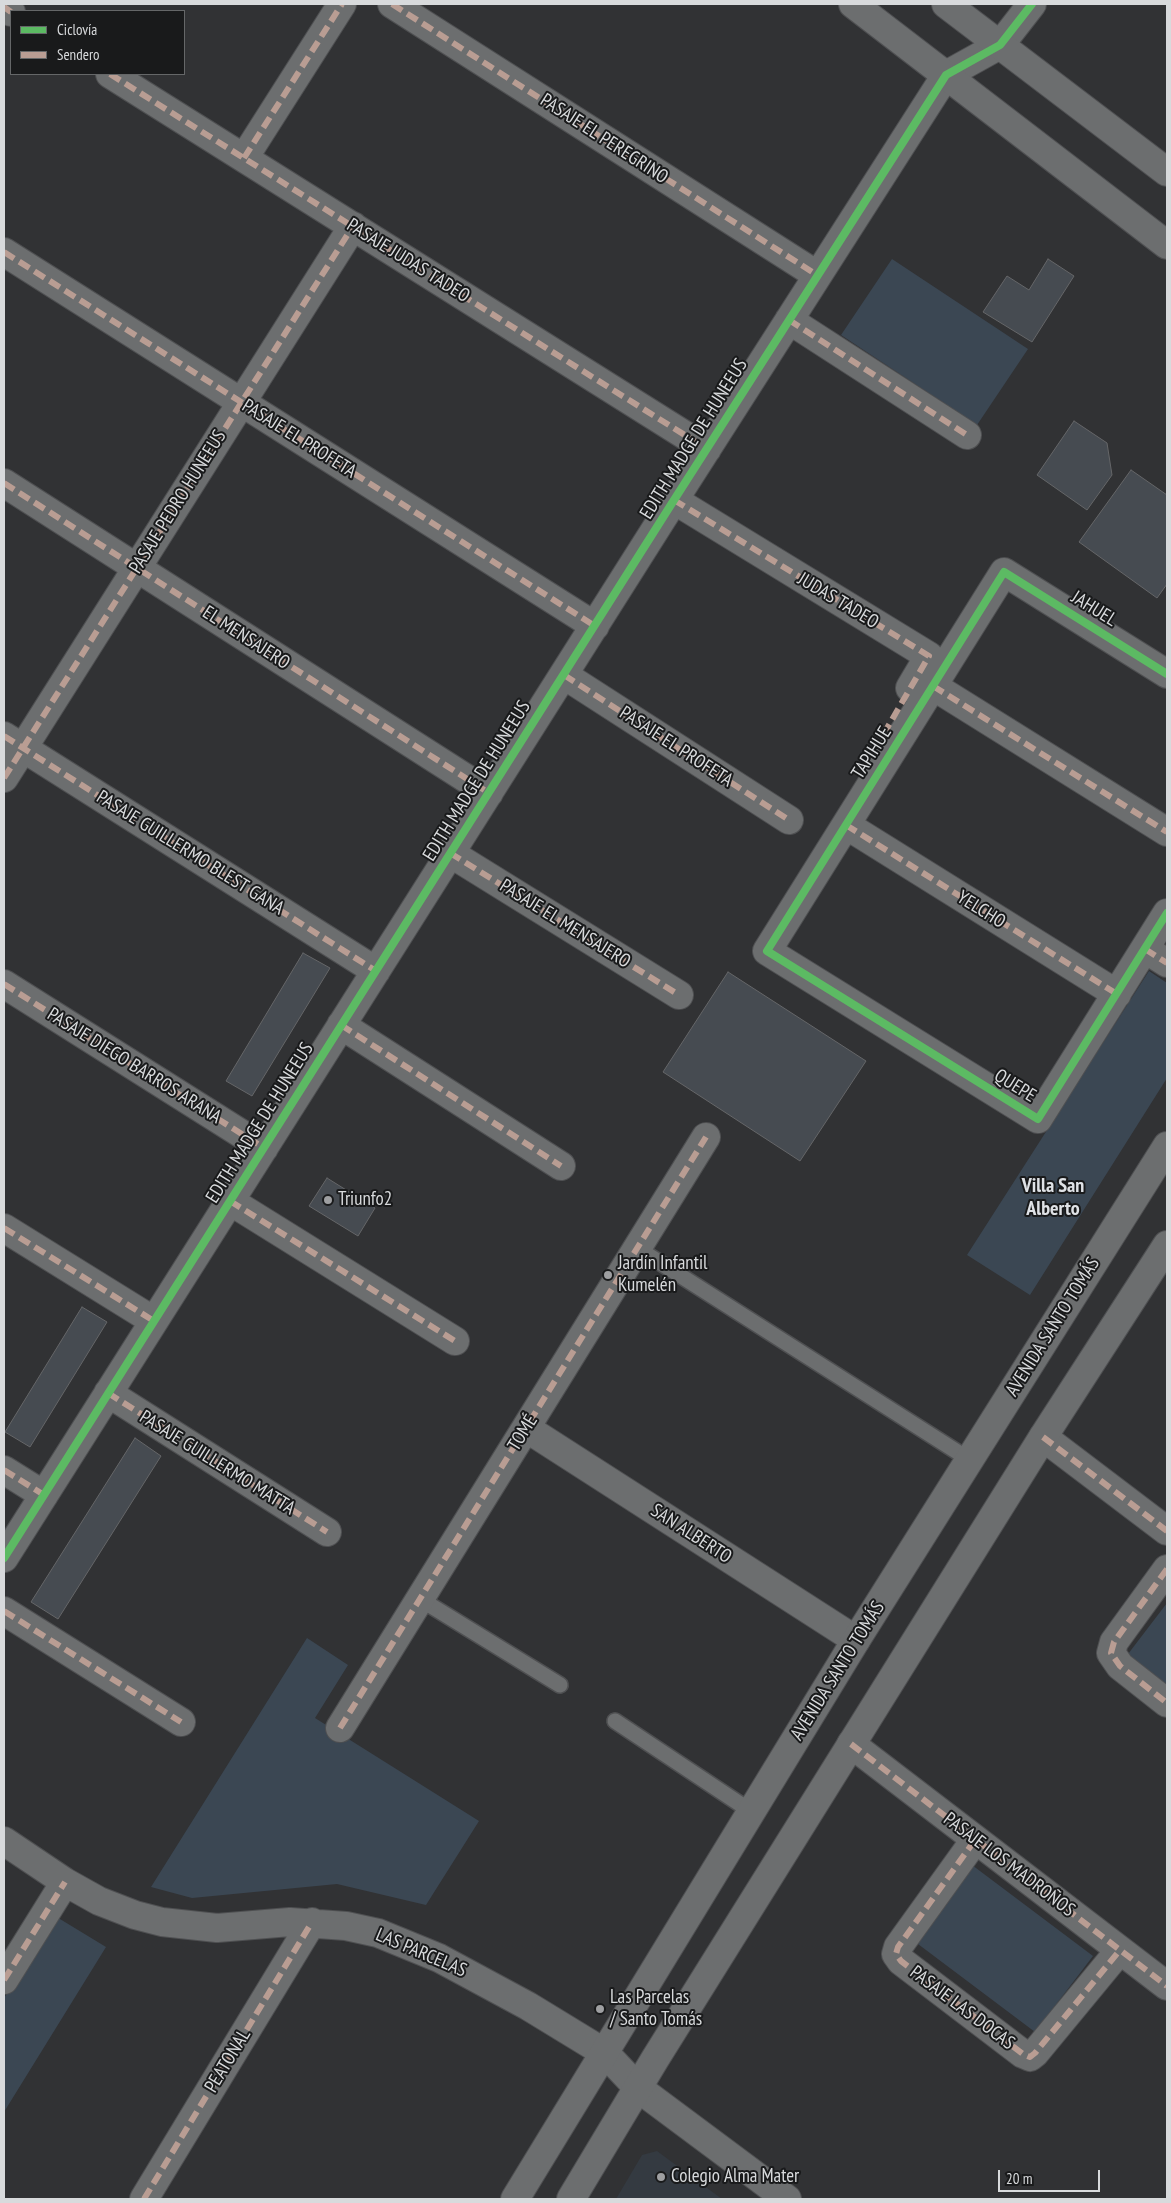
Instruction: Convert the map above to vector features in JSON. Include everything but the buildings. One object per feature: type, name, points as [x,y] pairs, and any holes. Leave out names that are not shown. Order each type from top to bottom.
[{"type":"street","points":[[244,158],[342,4]]},
{"type":"street","name":"PASAJE EL PEREGRINO","points":[[392,4],[817,275]]},
{"type":"street","points":[[853,4],[1167,245]]},
{"type":"street","points":[[946,4],[1167,172]]},
{"type":"street","points":[[1000,45],[1032,4]]},
{"type":"street","name":"EDITH MADGE DE HUNEEUS","points":[[4,1558],[706,449],[946,75],[1000,45]]},
{"type":"street","name":"PASAJE JUDAS TADEO","points":[[112,75],[706,449]]},
{"type":"street","name":"PASAJE PEDRO HUNEEUS","points":[[4,778],[13,742],[136,568],[353,226]]},
{"type":"street","name":"PASAJE EL PROFETA","points":[[4,252],[595,626]]},
{"type":"street","points":[[789,320],[968,435]]},
{"type":"street","name":"EL MENSAJERO","points":[[4,483],[489,793]]},
{"type":"street","name":"JUDAS TADEO","points":[[674,500],[929,656],[886,730]]},
{"type":"street","name":"JAHUEL","points":[[1004,572],[1167,674]]},
{"type":"street","name":"TAPIHUE","points":[[767,951],[1004,572]]},
{"type":"street","name":"PASAJE EL PROFETA","points":[[564,675],[789,820]]},
{"type":"street","points":[[933,686],[1167,832]]},
{"type":"street","name":"PASAJE GUILLERMO BLEST GANA","points":[[13,742],[376,971]]},
{"type":"street","name":"YELCHO","points":[[846,825],[1117,994]]},
{"type":"street","name":"PASAJE EL MENSAJERO","points":[[450,853],[679,995]]},
{"type":"street","name":"QUEPE","points":[[767,951],[1038,1120],[1117,994],[1156,956],[1167,913]]},
{"type":"street","name":"PASAJE DIEGO BARROS ARANA","points":[[4,984],[264,1148]]},
{"type":"street","points":[[342,1025],[562,1166]]},
{"type":"street","name":"TOMÉ","points":[[340,1728],[706,1137]]},
{"type":"street","name":"AVENIDA SANTO TOMÁS","points":[[515,2199],[856,1640],[1167,1146]]},
{"type":"street","points":[[230,1201],[455,1341]]},
{"type":"street","points":[[4,1228],[154,1321]]},
{"type":"street","points":[[571,2199],[851,1744],[1043,1437],[1167,1245]]},
{"type":"street","name":"PASAJE GUILLERMO MATTA","points":[[108,1393],[327,1532]]},
{"type":"street","name":"SAN ALBERTO","points":[[526,1428],[856,1640]]},
{"type":"street","points":[[1043,1437],[1167,1531]]},
{"type":"street","points":[[4,1470],[44,1495]]},
{"type":"street","points":[[1167,1569],[1114,1642],[1111,1653],[1120,1666],[1167,1703]]},
{"type":"street","points":[[4,1610],[181,1722]]},
{"type":"street","name":"PASAJE LOS MADROÑOS","points":[[851,1744],[1167,1986]]},
{"type":"street","name":"PASAJE LAS DOCAS","points":[[975,1840],[898,1947],[896,1954],[901,1961],[1023,2054],[1030,2057],[1035,2053],[1120,1950]]},
{"type":"street","name":"LAS PARCELAS","points":[[4,1841],[65,1882],[99,1902],[162,1922],[217,1928],[312,1922],[346,1926],[378,1934],[439,1958],[528,2006],[604,2053],[638,2088],[787,2199]]},
{"type":"street","points":[[4,1980],[65,1882]]},
{"type":"street","name":"PEATONAL","points":[[144,2199],[312,1922]]},
{"type":"lane","points":[[637,1248],[970,1460]]},
{"type":"lane","points":[[420,1599],[560,1684]]},
{"type":"lane","points":[[615,1721],[752,1812]]},
{"type":"shaded area","points":[[892,259],[1028,349],[977,425],[841,335]]},
{"type":"shaded area","points":[[1149,971],[1167,983],[1167,1078],[1030,1295],[967,1255]]},
{"type":"shaded area","points":[[1167,1603],[1167,1690],[1125,1658]]},
{"type":"shaded area","points":[[307,1638],[348,1665],[315,1718],[479,1821],[426,1905],[337,1884],[192,1898],[151,1887]]},
{"type":"shaded area","points":[[972,1865],[1093,1956],[1035,2032],[914,1941]]},
{"type":"shaded area","points":[[55,1916],[106,1947],[4,2112],[4,1998]]},
{"type":"shaded area","name":"Colegio Alma Mater","points":[[657,2151],[722,2199],[616,2199],[642,2155]]},
{"type":"marked path","points":[[244,158],[342,4]]},
{"type":"marked path","points":[[392,4],[817,275]]},
{"type":"marked path","points":[[4,7],[10,11]]},
{"type":"marked path","points":[[112,75],[707,449]]},
{"type":"marked path","points":[[4,778],[353,226]]},
{"type":"marked path","points":[[4,252],[595,626]]},
{"type":"marked path","points":[[789,320],[967,435]]},
{"type":"marked path","points":[[4,483],[489,793]]},
{"type":"marked path","points":[[674,500],[929,656],[886,730]]},
{"type":"marked path","points":[[564,675],[789,820]]},
{"type":"marked path","points":[[933,686],[1167,832]]},
{"type":"marked path","points":[[4,736],[376,971]]},
{"type":"marked path","points":[[846,825],[1117,994]]},
{"type":"marked path","points":[[450,853],[679,995]]},
{"type":"marked path","points":[[1145,949],[1167,963]]},
{"type":"marked path","points":[[4,984],[264,1148]]},
{"type":"marked path","points":[[341,1025],[561,1166]]},
{"type":"marked path","points":[[340,1728],[706,1137]]},
{"type":"marked path","points":[[230,1201],[455,1341]]},
{"type":"marked path","points":[[4,1228],[154,1321]]},
{"type":"marked path","points":[[108,1393],[327,1532]]},
{"type":"marked path","points":[[1043,1437],[1167,1531]]},
{"type":"marked path","points":[[4,1470],[44,1495]]},
{"type":"marked path","points":[[1167,1569],[1114,1642],[1111,1653],[1120,1666],[1167,1703]]},
{"type":"marked path","points":[[4,1611],[181,1722]]},
{"type":"marked path","points":[[851,1744],[1167,1986]]},
{"type":"marked path","points":[[975,1840],[898,1947],[896,1954],[901,1961],[1023,2054],[1030,2057],[1035,2053],[1120,1950]]},
{"type":"marked path","points":[[4,1980],[65,1882]]},
{"type":"marked path","points":[[144,2199],[312,1922]]},
{"type":"cycle path","points":[[4,1558],[674,500],[946,75],[1000,45],[1032,4]]},
{"type":"cycle path","points":[[1167,674],[1004,572],[767,951],[1038,1119],[1167,913]]},
{"type":"place","name":"Triunfo2","points":[[328,1200]]},
{"type":"place","name":"Jardín Infantil Kumelén","points":[[608,1275]]},
{"type":"place","name":"Las Parcelas / Santo Tomás","points":[[600,2009]]},
{"type":"place","name":"Colegio Alma Mater","points":[[661,2177]]},
{"type":"district","name":"Villa San Alberto","points":[[1053,1198]]}]
